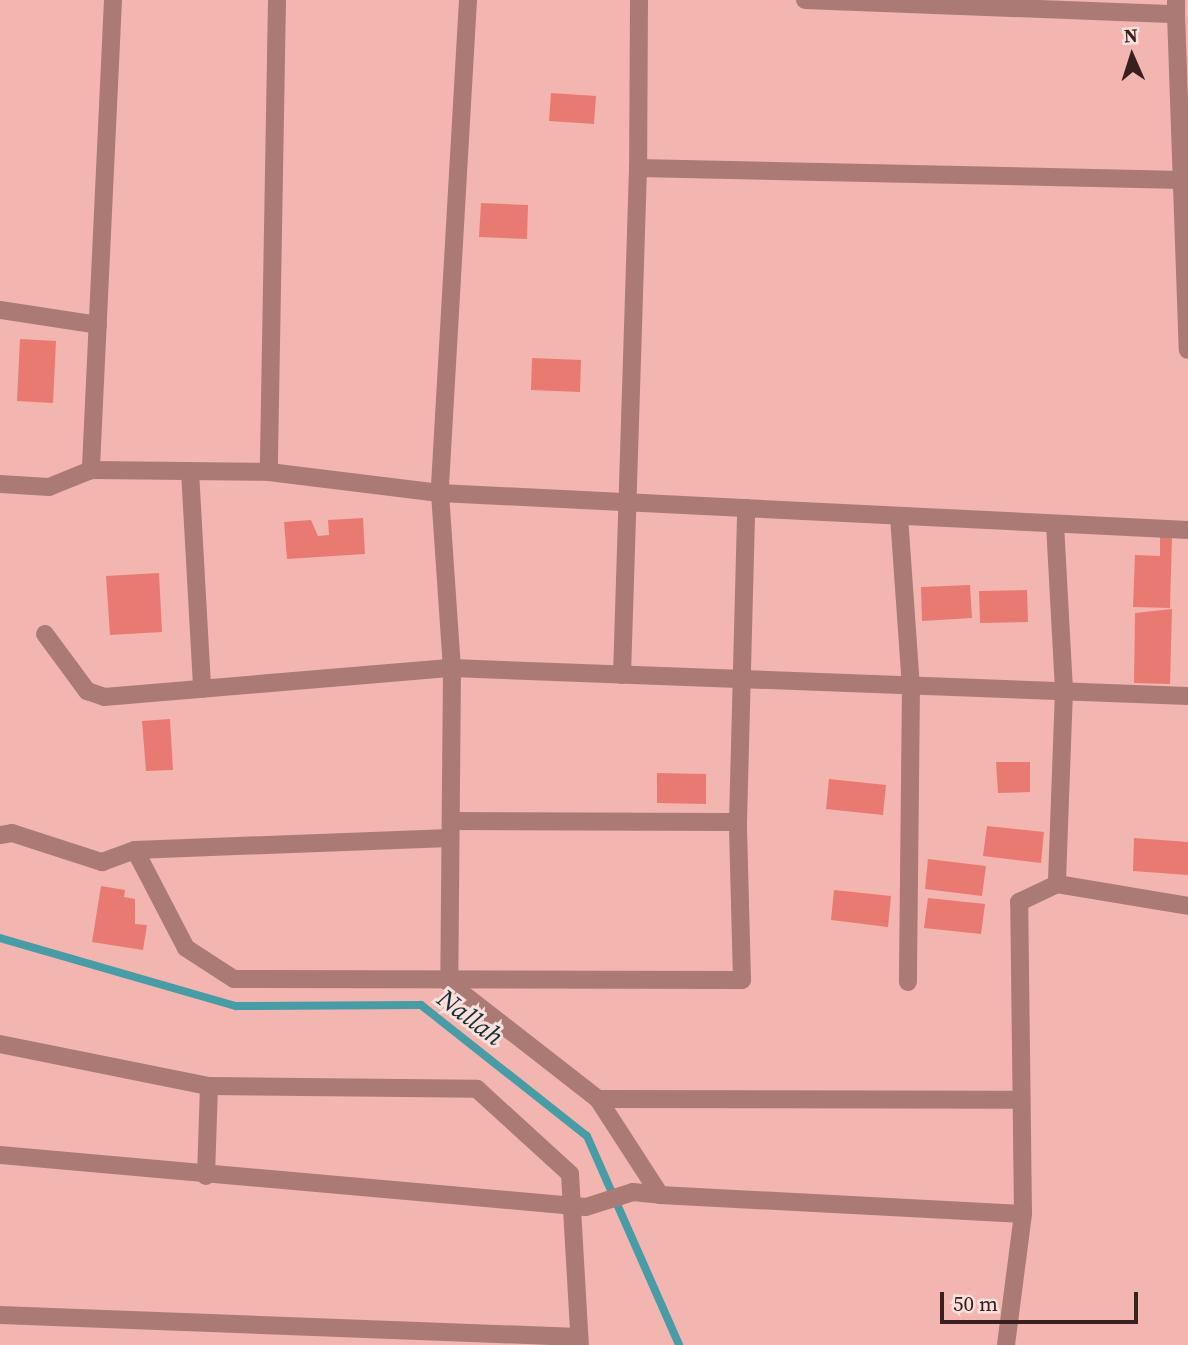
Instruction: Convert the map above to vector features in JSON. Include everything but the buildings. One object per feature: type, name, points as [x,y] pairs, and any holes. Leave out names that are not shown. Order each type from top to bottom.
[{"type":"street","points":[[91,470],[113,0]]},
{"type":"street","points":[[269,472],[277,0]]},
{"type":"street","points":[[449,983],[452,668],[440,493],[468,0]]},
{"type":"street","points":[[622,676],[631,503],[639,0]]},
{"type":"street","points":[[805,0],[1176,7],[1188,350]]},
{"type":"street","points":[[638,168],[1183,180]]},
{"type":"street","points":[[0,310],[98,325]]},
{"type":"street","points":[[0,484],[50,487],[91,470],[269,472],[440,493],[1188,530]]},
{"type":"street","points":[[190,471],[202,689]]},
{"type":"street","points":[[135,850],[186,948],[234,979],[449,983],[742,980],[738,822],[746,508]]},
{"type":"street","points":[[899,516],[911,687],[908,982]]},
{"type":"street","points":[[1055,524],[1064,690],[1058,884]]},
{"type":"street","points":[[45,634],[87,691],[104,697],[452,668],[1188,696]]},
{"type":"street","points":[[0,817],[6,834],[102,862],[135,850],[451,830],[738,822]]},
{"type":"street","points":[[1006,1345],[1023,1214],[1019,902],[1058,884],[1188,906]]},
{"type":"street","points":[[449,983],[598,1098],[660,1195]]},
{"type":"street","points":[[0,1044],[209,1086],[477,1089],[570,1174],[580,1206],[580,1341],[0,1315]]},
{"type":"street","points":[[206,1176],[209,1086]]},
{"type":"street","points":[[598,1098],[1021,1100]]},
{"type":"street","points":[[0,1155],[206,1176],[580,1206],[633,1192],[1023,1214]]},
{"type":"waterway","name":"Nallah","points":[[0,938],[236,1006],[421,1005],[587,1136],[679,1345]]}]
